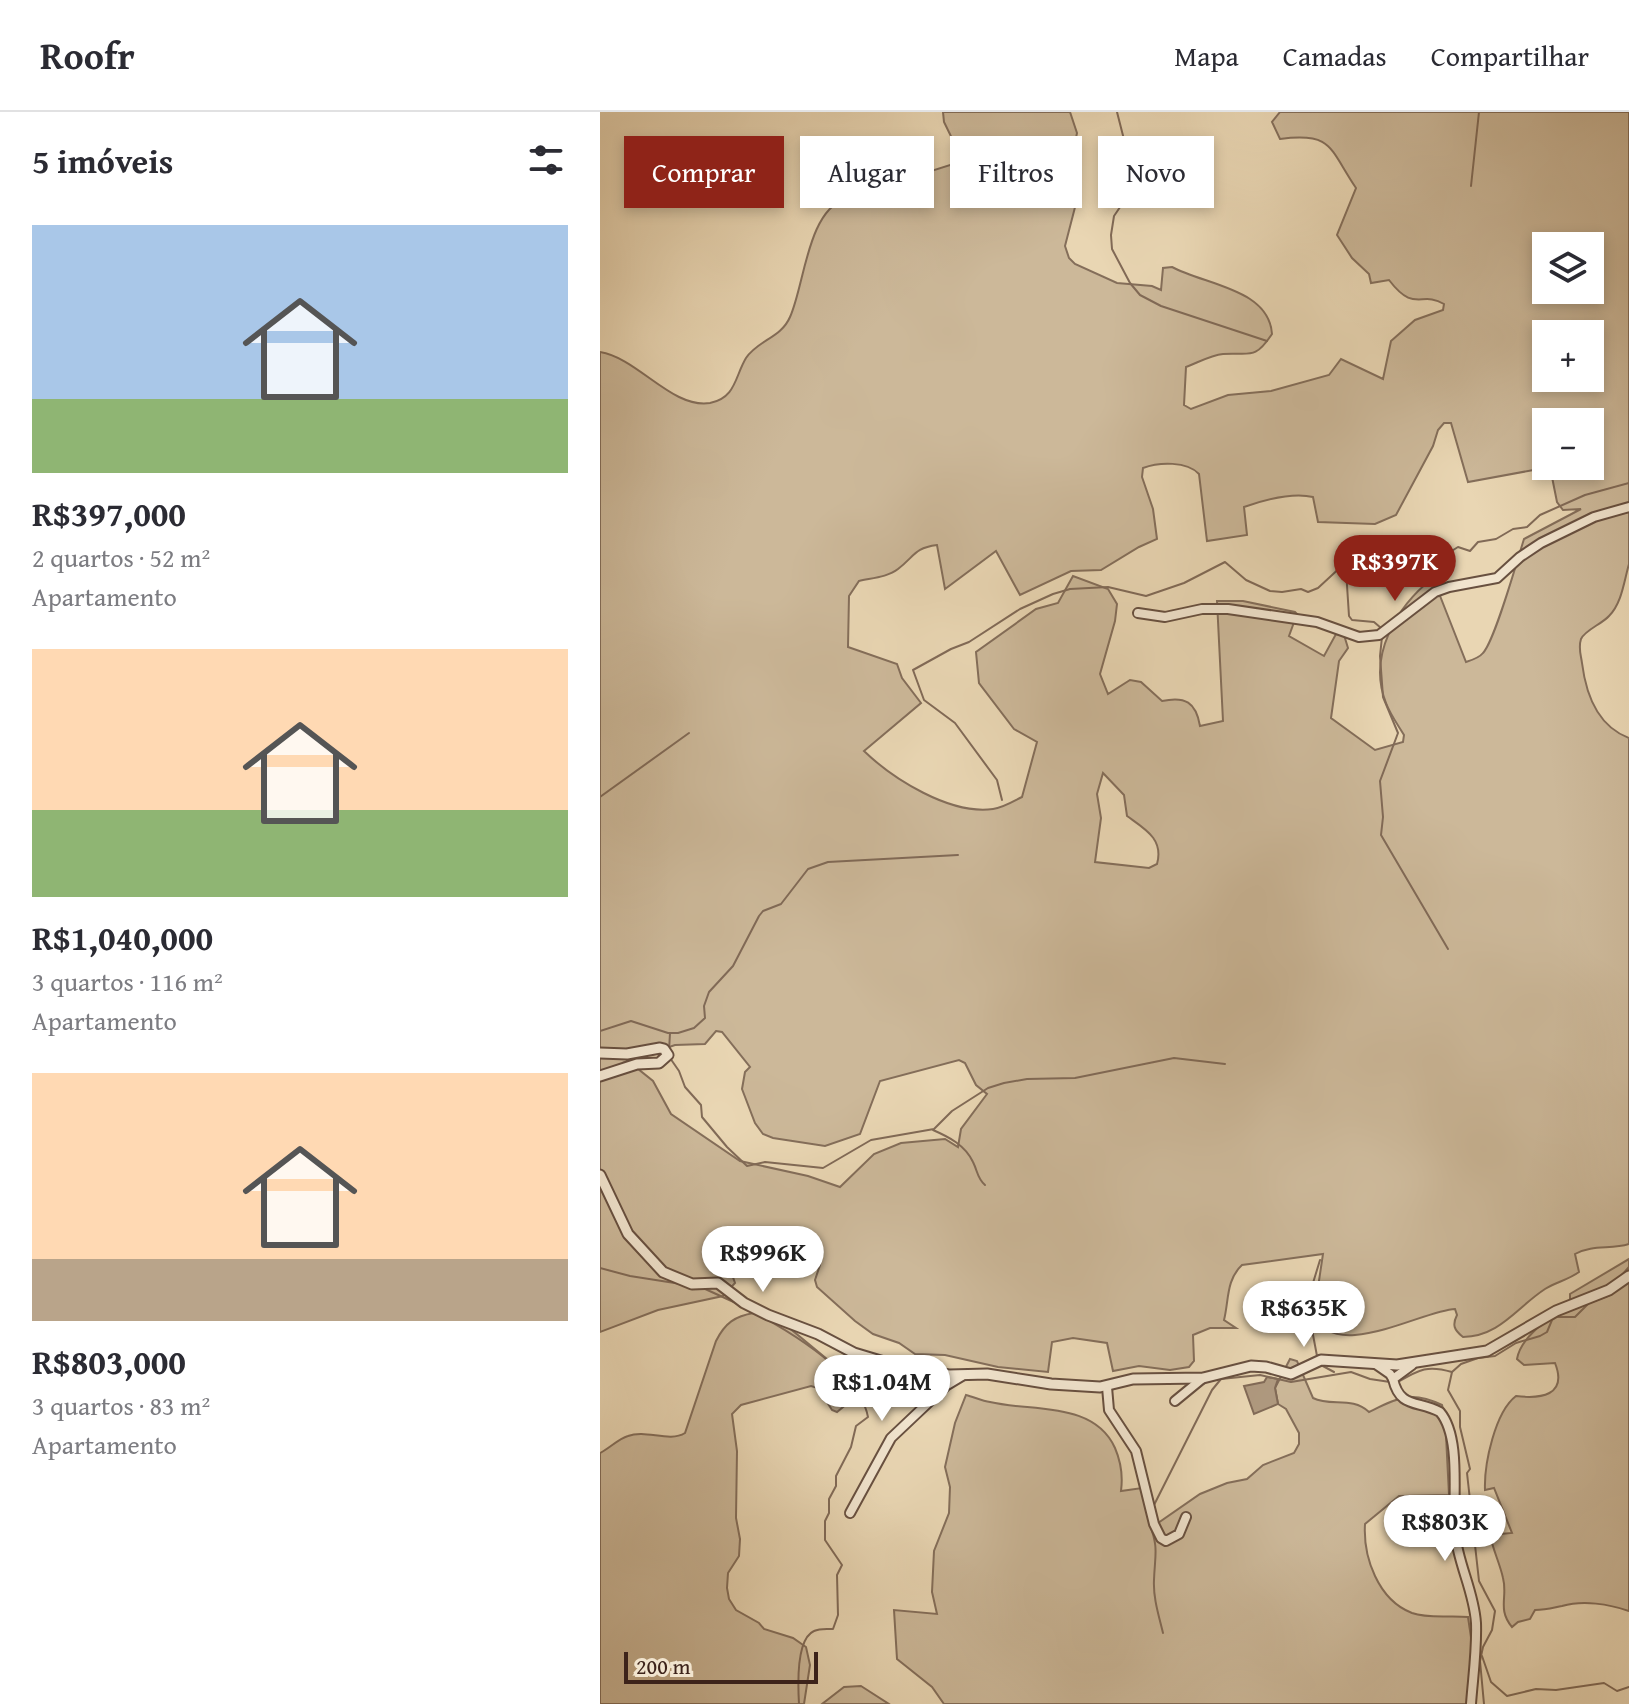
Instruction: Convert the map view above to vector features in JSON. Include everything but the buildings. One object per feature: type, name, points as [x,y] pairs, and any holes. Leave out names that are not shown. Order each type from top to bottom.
[{"type":"street","points":[[1138,613],[1165,617],[1202,609],[1228,609],[1317,622],[1359,637],[1379,635],[1435,592],[1497,578],[1541,543],[1603,513],[1629,507]]},
{"type":"street","points":[[600,1053],[627,1054],[660,1048],[668,1055],[663,1061],[637,1064],[600,1076]]},
{"type":"street","points":[[600,1175],[628,1234],[663,1272],[692,1284],[718,1283],[756,1310],[818,1334],[854,1353],[911,1370],[962,1376],[987,1374],[1051,1384],[1107,1387],[1133,1379],[1203,1378],[1251,1366],[1291,1374],[1321,1360],[1377,1365],[1412,1364],[1449,1355],[1487,1351],[1556,1311],[1609,1290],[1629,1276]]},
{"type":"street","points":[[1393,1379],[1412,1364]]},
{"type":"street","points":[[1377,1365],[1390,1374],[1399,1397],[1440,1412],[1450,1430],[1455,1533],[1470,1583],[1476,1622],[1471,1704]]},
{"type":"street","points":[[850,1513],[891,1438],[947,1385],[962,1376]]},
{"type":"street","points":[[1175,1401],[1203,1378]]},
{"type":"street","points":[[1107,1387],[1109,1410],[1136,1451],[1150,1511],[1161,1538],[1166,1541],[1179,1534],[1186,1517]]},
{"type":"shaded area","points":[[943,112],[1070,112],[1077,133],[1076,136],[951,136]]},
{"type":"shaded area","points":[[1280,112],[1629,112],[1629,564],[1617,605],[1606,619],[1583,636],[1580,648],[1587,687],[1595,708],[1609,726],[1629,738],[1629,1244],[1588,1249],[1575,1254],[1579,1272],[1545,1289],[1487,1332],[1463,1337],[1455,1327],[1455,1309],[1359,1335],[1340,1334],[1324,1328],[1314,1314],[1323,1254],[1242,1265],[1231,1284],[1224,1320],[1236,1328],[1210,1328],[1193,1335],[1194,1361],[1189,1367],[1170,1370],[1139,1366],[1113,1371],[1107,1343],[1073,1338],[1052,1342],[1048,1372],[998,1367],[945,1355],[915,1354],[899,1343],[873,1334],[817,1287],[815,1280],[820,1265],[779,1240],[746,1262],[730,1259],[729,1266],[735,1283],[723,1296],[658,1310],[600,1332],[600,352],[628,363],[682,398],[696,403],[719,400],[734,385],[751,352],[786,324],[815,233],[831,208],[934,208],[934,170],[950,165],[950,208],[1075,208],[1065,246],[1069,258],[1075,264],[1117,283],[1152,286],[1161,290],[1163,268],[1172,267],[1234,290],[1260,307],[1268,319],[1272,334],[1261,348],[1251,353],[1209,357],[1186,367],[1184,405],[1191,409],[1228,395],[1271,391],[1329,375],[1341,359],[1383,379],[1391,341],[1415,320],[1443,310],[1444,304],[1436,300],[1405,296],[1389,280],[1371,283],[1369,274],[1352,258],[1337,235],[1356,188],[1328,146],[1310,138],[1280,139],[1272,122]],"holes":[[[1532,408],[1604,408],[1604,480],[1553,480],[1557,502],[1563,510],[1581,509],[1524,539],[1493,633],[1477,658],[1466,662],[1433,578],[1397,617],[1383,650],[1380,668],[1386,703],[1404,735],[1403,742],[1375,750],[1331,718],[1339,661],[1348,648],[1344,635],[1336,634],[1324,656],[1289,636],[1297,614],[1295,612],[1243,601],[1217,601],[1223,721],[1200,726],[1196,711],[1188,703],[1177,699],[1162,701],[1141,682],[1130,680],[1108,694],[1100,674],[1117,604],[1108,589],[1073,576],[1058,603],[1036,609],[976,652],[979,683],[1014,729],[1037,742],[1022,797],[993,809],[976,809],[941,801],[890,773],[864,751],[921,703],[902,678],[897,664],[848,647],[849,596],[859,581],[890,574],[919,550],[937,545],[945,589],[996,551],[1020,595],[1071,571],[1101,570],[1157,539],[1153,509],[1142,477],[1143,468],[1157,465],[1180,465],[1199,474],[1207,541],[1247,535],[1244,507],[1287,496],[1313,497],[1318,522],[1375,524],[1396,515],[1444,423],[1451,423],[1468,482],[1532,470]],[[1103,773],[1124,795],[1127,816],[1155,841],[1157,864],[1149,868],[1095,862],[1101,818],[1097,794]],[[716,1031],[722,1032],[750,1067],[745,1072],[742,1089],[755,1123],[763,1134],[773,1138],[825,1146],[860,1134],[880,1081],[959,1060],[965,1063],[976,1085],[987,1094],[961,1129],[958,1147],[945,1139],[901,1143],[874,1154],[840,1187],[808,1176],[740,1161],[671,1114],[653,1081],[625,1062],[675,1045],[705,1044]]]},
{"type":"shaded area","points":[[1629,1259],[1629,1611],[1613,1606],[1570,1604],[1535,1610],[1530,1619],[1512,1627],[1505,1614],[1503,1578],[1490,1535],[1512,1533],[1494,1488],[1485,1490],[1486,1467],[1497,1426],[1509,1404],[1516,1396],[1534,1397],[1549,1393],[1558,1382],[1555,1363],[1524,1365],[1517,1359],[1524,1342],[1538,1327],[1570,1303],[1570,1294]]},
{"type":"shaded area","points":[[754,1313],[782,1322],[828,1360],[848,1403],[837,1412],[832,1410],[818,1388],[811,1386],[741,1405],[732,1414],[737,1451],[736,1518],[740,1539],[739,1556],[728,1573],[729,1599],[736,1610],[764,1629],[793,1638],[806,1647],[810,1665],[804,1704],[600,1704],[600,1453],[635,1434],[672,1437],[685,1433],[719,1335],[731,1321]]},
{"type":"shaded area","points":[[1290,1359],[1297,1361],[1313,1398],[1320,1401],[1356,1404],[1369,1412],[1413,1397],[1442,1405],[1449,1495],[1399,1496],[1365,1524],[1365,1537],[1375,1576],[1400,1607],[1425,1616],[1468,1617],[1473,1651],[1468,1704],[944,1704],[932,1687],[897,1659],[894,1610],[937,1614],[932,1592],[934,1551],[949,1513],[950,1487],[945,1467],[955,1423],[966,1395],[1007,1405],[1060,1411],[1093,1422],[1115,1448],[1121,1469],[1121,1491],[1142,1488],[1158,1523],[1200,1494],[1247,1479],[1263,1465],[1294,1453],[1299,1444],[1299,1433],[1286,1409],[1278,1404],[1275,1388]]},
{"type":"shaded area","points":[[1267,1377],[1278,1379],[1275,1388],[1278,1404],[1254,1414],[1244,1386],[1264,1382]]},
{"type":"shaded area","points":[[861,1686],[889,1704],[822,1704],[844,1687]]},
{"type":"waterway","points":[[1117,112],[1131,167],[1131,191],[1114,216],[1112,249],[1130,283],[1140,295],[1161,306],[1267,341]]},
{"type":"waterway","points":[[1471,186],[1479,112]]},
{"type":"waterway","points":[[1002,800],[997,780],[955,723],[924,700],[913,670],[969,642],[1020,609],[1070,589],[1108,587],[1146,596],[1184,583],[1225,562],[1246,580],[1270,591],[1301,589],[1308,592],[1318,588],[1344,564],[1400,569],[1424,562],[1439,551],[1450,552],[1458,547],[1470,551],[1478,542],[1496,539],[1513,529],[1527,527],[1540,515],[1585,495],[1629,483]]},
{"type":"waterway","points":[[1373,567],[1346,570],[1349,616],[1352,620],[1374,622],[1381,628]]},
{"type":"waterway","points":[[1382,637],[1383,697],[1398,733],[1380,781],[1381,835],[1448,949]]},
{"type":"waterway","points":[[600,797],[689,733]]},
{"type":"waterway","points":[[600,1031],[631,1021],[668,1033],[694,1028],[705,1018],[704,1006],[709,992],[733,966],[759,916],[763,911],[781,904],[808,869],[828,862],[958,855]]},
{"type":"waterway","points":[[669,1051],[670,1033]]},
{"type":"waterway","points":[[670,1058],[685,1087],[701,1105],[702,1117],[747,1166],[765,1162],[823,1168],[871,1140],[934,1129],[952,1111],[988,1088],[1004,1083],[1075,1078],[1174,1058],[1225,1064]]},
{"type":"waterway","points":[[933,1130],[966,1151],[985,1185]]},
{"type":"waterway","points":[[1317,1356],[1310,1319],[1313,1283],[1320,1260]]},
{"type":"waterway","points":[[1620,1277],[1629,1267]]},
{"type":"waterway","points":[[600,1268],[681,1284]]},
{"type":"waterway","points":[[703,1288],[738,1304]]},
{"type":"waterway","points":[[1484,1704],[1480,1661],[1492,1630],[1495,1611],[1479,1581],[1467,1473],[1470,1469],[1460,1427],[1460,1411],[1448,1390],[1452,1372],[1461,1364],[1495,1356],[1516,1343],[1540,1336],[1547,1332],[1552,1320],[1575,1317],[1589,1303],[1618,1289]]},
{"type":"waterway","points":[[761,1316],[809,1345],[840,1371],[863,1401],[868,1417],[856,1426],[851,1447],[836,1476],[836,1486],[829,1499],[825,1540],[842,1565],[837,1575],[838,1615],[833,1629],[814,1631],[804,1643],[799,1664],[799,1704]]},
{"type":"waterway","points":[[1321,1365],[1334,1372]]},
{"type":"waterway","points":[[1398,1382],[1424,1370],[1452,1372]]},
{"type":"waterway","points":[[1153,1507],[1212,1390],[1221,1379],[1260,1375],[1291,1382],[1351,1372],[1390,1382]]},
{"type":"waterway","points":[[1149,1522],[1155,1545],[1154,1593],[1163,1633]]},
{"type":"waterway","points":[[1482,1656],[1491,1682],[1507,1696],[1536,1689],[1556,1690],[1604,1683],[1617,1691],[1629,1687]]}]
